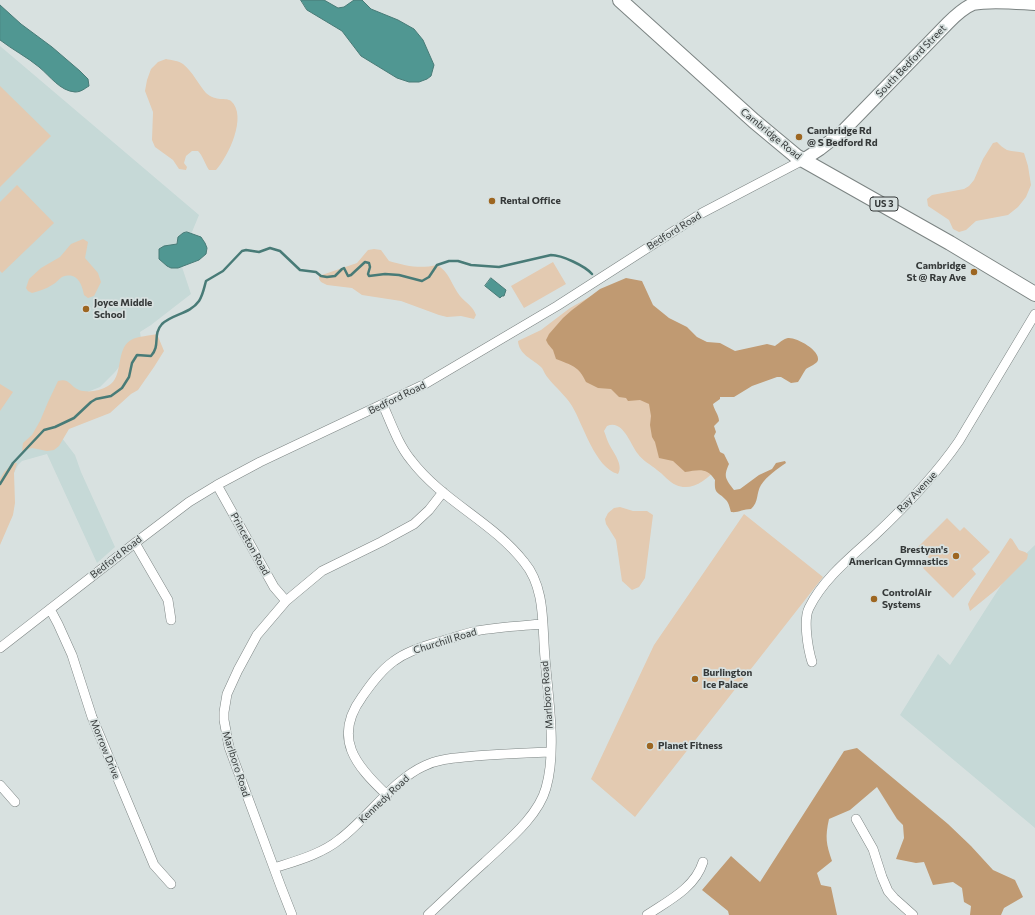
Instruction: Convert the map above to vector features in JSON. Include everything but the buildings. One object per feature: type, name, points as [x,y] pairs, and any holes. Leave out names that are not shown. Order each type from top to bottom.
[{"type":"highway","name":"Cambridge Road","points":[[620,0],[784,147],[803,160],[964,251],[1035,294]]},
{"type":"main road","name":"South Bedford Street","points":[[803,160],[820,149],[843,130],[944,27],[964,9],[972,4],[986,2],[1035,4]]},
{"type":"street","name":"Bedford Road","points":[[0,648],[134,543],[184,506],[217,485],[260,462],[425,384],[526,324],[702,213],[803,160]]},
{"type":"street","name":"Ray Avenue","points":[[812,662],[806,630],[808,609],[822,587],[935,474],[959,441],[1035,314]]},
{"type":"street","name":"Marlboro Road","points":[[383,405],[401,445],[410,459],[429,480],[496,535],[524,562],[532,573],[541,604],[550,723],[550,752],[546,789],[534,812],[509,839],[428,915]]},
{"type":"street","name":"Princeton Road","points":[[217,485],[274,587],[286,601]]},
{"type":"street","name":"Marlboro Road","points":[[292,915],[229,747],[225,732],[224,712],[230,686],[250,647],[264,627],[286,601],[322,571],[414,524],[426,514],[444,492]]},
{"type":"street","points":[[134,543],[168,600],[171,620]]},
{"type":"street","name":"Morrow Drive","points":[[50,609],[72,655],[92,717],[154,865],[171,884]]},
{"type":"street","name":"Churchill Road","points":[[386,795],[360,767],[352,755],[348,739],[348,726],[352,711],[380,674],[400,657],[430,645],[485,630],[542,624]]},
{"type":"street","name":"Kennedy Road","points":[[274,868],[313,854],[332,845],[347,833],[410,774],[424,766],[440,760],[488,755],[550,752]]},
{"type":"street","points":[[0,785],[15,802]]},
{"type":"street","points":[[856,819],[873,849],[885,885],[894,898],[913,915]]},
{"type":"street","points":[[648,915],[684,889],[700,869],[703,862]]},
{"type":"shaded area","name":"Joyce Middle School","points":[[0,46],[199,215],[180,261],[191,294],[140,332],[141,339],[115,372],[100,387],[85,393],[52,425],[75,455],[81,472],[115,547],[97,563],[47,454],[22,461],[18,465],[0,500]]},
{"type":"shaded area","points":[[166,59],[183,64],[206,93],[213,97],[231,101],[236,108],[238,116],[237,126],[231,146],[216,170],[209,170],[198,151],[192,151],[186,156],[184,163],[187,167],[186,170],[179,169],[173,160],[155,147],[152,140],[153,112],[145,91],[151,69],[158,62]]},
{"type":"shaded area","points":[[0,86],[51,136],[0,187]]},
{"type":"shaded area","points":[[997,142],[1007,150],[1024,153],[1031,185],[1026,197],[1018,207],[1008,215],[976,221],[966,230],[959,232],[953,229],[949,220],[928,206],[927,199],[932,195],[964,189],[969,186],[974,180],[983,159],[993,143]]},
{"type":"shaded area","points":[[17,185],[54,223],[2,273],[0,271],[0,202]]},
{"type":"shaded area","points":[[83,239],[88,242],[85,258],[98,273],[101,282],[94,296],[88,298],[84,295],[78,280],[71,276],[62,277],[42,290],[32,293],[28,291],[26,288],[29,279],[41,268],[60,257],[71,244]]},
{"type":"shaded area","points":[[368,250],[381,250],[389,261],[395,263],[419,267],[437,265],[445,271],[457,292],[473,309],[476,315],[474,319],[461,316],[447,317],[439,315],[401,301],[362,295],[352,288],[327,285],[319,279],[319,276],[357,263]]},
{"type":"shaded area","points":[[553,262],[566,284],[524,308],[511,286]]},
{"type":"shaded area","points":[[626,278],[642,281],[653,305],[669,318],[687,327],[697,337],[707,342],[720,343],[735,351],[767,344],[775,346],[784,339],[792,338],[807,345],[818,356],[818,360],[815,364],[806,369],[798,382],[791,383],[781,377],[777,377],[752,386],[734,397],[720,397],[720,399],[713,404],[719,421],[714,426],[716,432],[714,436],[720,452],[724,454],[729,464],[726,472],[726,478],[734,490],[740,489],[759,475],[772,469],[776,463],[785,461],[786,463],[772,473],[763,482],[759,488],[754,506],[751,509],[731,512],[727,501],[716,491],[715,480],[709,473],[702,470],[685,472],[673,461],[659,458],[655,442],[652,437],[649,404],[640,400],[628,401],[626,398],[619,397],[611,389],[598,388],[586,382],[577,369],[556,359],[553,350],[546,340],[549,334],[572,310],[600,289]]},
{"type":"shaded area","points":[[595,294],[627,382],[716,469],[698,484],[682,487],[671,482],[638,454],[622,429],[613,425],[607,426],[604,431],[619,463],[620,470],[618,474],[610,470],[596,455],[570,402],[547,377],[542,368],[521,350],[518,341],[541,330],[570,308]]},
{"type":"shaded area","points":[[157,334],[164,351],[138,390],[131,394],[110,413],[69,429],[59,446],[54,450],[47,451],[32,448],[22,451],[23,443],[32,435],[40,421],[58,381],[67,381],[79,390],[83,391],[94,391],[105,388],[113,382],[116,376],[123,348],[127,343],[135,338]]},
{"type":"shaded area","points":[[0,384],[13,392],[0,411]]},
{"type":"shaded area","points":[[13,463],[17,463],[14,473],[15,503],[13,515],[0,545],[0,479],[4,472]]},
{"type":"shaded area","points":[[620,507],[633,511],[647,511],[653,515],[645,578],[639,587],[632,590],[622,581],[616,540],[606,524],[605,519],[608,513],[614,508]]},
{"type":"shaded area","points":[[744,514],[823,577],[635,817],[591,779],[654,645]]},
{"type":"shaded area","name":"Brestyan's American Gymnastics","points":[[947,518],[960,531],[964,527],[990,552],[972,569],[976,574],[953,598],[923,568],[931,560],[918,547]]},
{"type":"shaded area","points":[[1010,538],[1019,550],[1028,554],[1027,559],[997,589],[970,611],[968,604],[971,598]]},
{"type":"shaded area","points":[[1035,545],[1035,828],[900,715],[938,654],[950,665],[1014,565]]},
{"type":"shaded area","points":[[857,748],[948,824],[993,870],[1015,880],[1023,897],[1004,908],[1001,915],[970,915],[971,906],[964,902],[962,888],[953,882],[933,885],[924,862],[916,863],[896,859],[904,838],[903,825],[897,819],[877,787],[850,810],[829,819],[827,840],[828,850],[832,861],[817,873],[821,885],[831,887],[837,915],[729,915],[728,911],[702,890],[731,856],[760,882],[844,751]]},
{"type":"water","points":[[301,0],[324,0],[338,8],[344,7],[354,0],[362,0],[371,9],[398,20],[414,29],[423,40],[434,65],[431,76],[419,82],[409,82],[397,78],[361,56],[342,31],[307,10]]},
{"type":"water","points":[[0,5],[21,24],[52,47],[80,71],[88,79],[89,86],[77,92],[65,89],[34,63],[0,40]]},
{"type":"water","points":[[187,232],[201,237],[207,248],[206,254],[199,260],[178,268],[171,268],[167,266],[159,259],[159,249],[164,246],[177,244],[178,237]]},
{"type":"water","points":[[491,278],[506,290],[504,296],[500,298],[485,286]]},
{"type":"waterway","points":[[0,484],[13,463],[44,430],[55,427],[74,418],[91,402],[96,399],[111,396],[122,388],[129,377],[132,363],[137,355],[151,356],[154,352],[156,348],[157,332],[162,324],[191,309],[202,296],[206,281],[223,271],[242,251],[246,250],[259,252],[270,248],[280,251],[300,270],[316,272],[321,276],[327,277],[335,276],[344,268],[348,276],[351,275],[365,262],[369,263],[369,276],[385,274],[399,275],[422,281],[429,277],[437,265],[449,261],[458,261],[471,265],[499,267],[551,255],[556,255],[573,262],[592,274]]},
{"type":"place","name":"Cambridge Rd @ S Bedford Rd","points":[[799,137]]},
{"type":"place","name":"Rental Office","points":[[492,201]]},
{"type":"place","name":"Cambridge St @ Ray Ave","points":[[974,272]]},
{"type":"place","name":"Joyce Middle School","points":[[86,309]]},
{"type":"place","name":"Brestyan's American Gymnastics","points":[[956,556]]},
{"type":"place","name":"ControlAir Systems","points":[[874,599]]},
{"type":"place","name":"Burlington Ice Palace","points":[[695,679]]},
{"type":"place","name":"Planet Fitness","points":[[650,746]]}]
